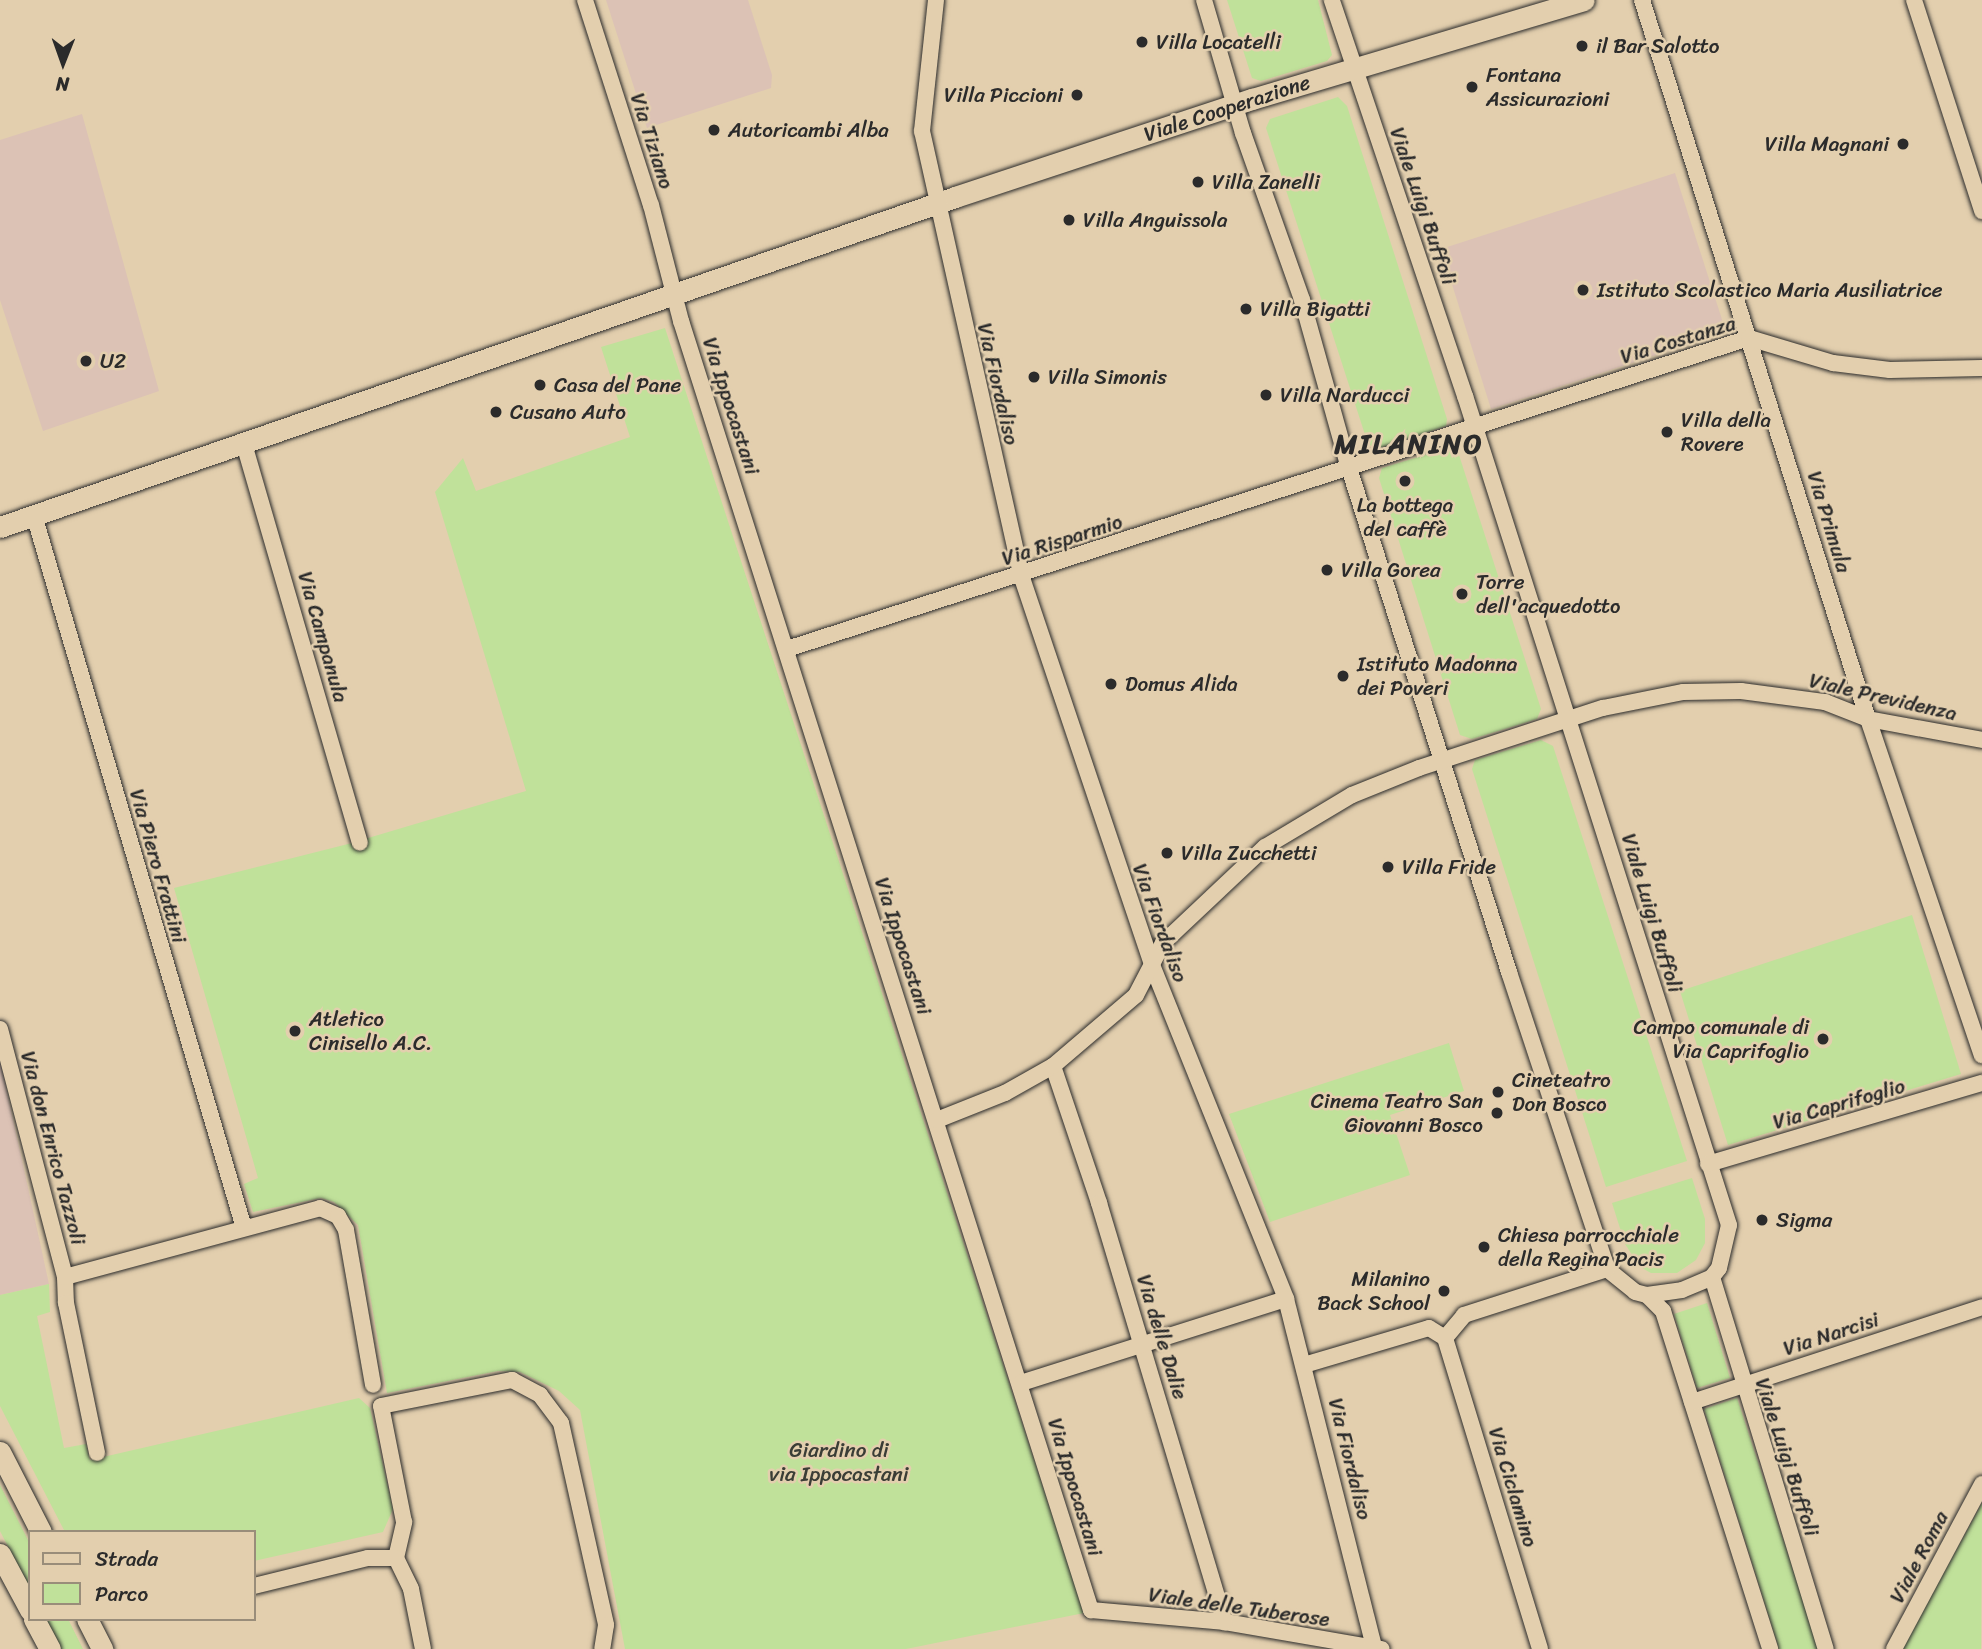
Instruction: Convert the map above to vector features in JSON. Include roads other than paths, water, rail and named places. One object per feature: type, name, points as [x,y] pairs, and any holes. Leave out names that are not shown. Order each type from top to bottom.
[{"type":"street","name":"Via Tiziano","points":[[585,0],[651,205],[674,296]]},
{"type":"street","name":"Via Fiordaliso","points":[[936,0],[922,131],[1021,575],[1152,965],[1286,1299],[1378,1648]]},
{"type":"street","points":[[1204,0],[1235,105],[1302,300],[1349,467],[1607,1269],[1625,1285],[1661,1305],[1770,1649]]},
{"type":"street","name":"Viale Luigi Buffoli","points":[[1332,0],[1352,68],[1474,426],[1730,1226],[1719,1268],[1712,1277],[1742,1386],[1826,1649]]},
{"type":"street","name":"Viale Cooperazione","points":[[0,527],[937,204],[1352,68],[1584,0]]},
{"type":"street","name":"Via Primula","points":[[1642,0],[1868,719],[1982,1055]]},
{"type":"street","points":[[1914,0],[1982,211]]},
{"type":"street","name":"Via Ippocastani","points":[[674,296],[1091,1610]]},
{"type":"street","name":"Via Costanza","points":[[1474,426],[1749,338],[1833,363],[1890,370],[1982,369]]},
{"type":"street","points":[[1349,467],[1474,426]]},
{"type":"street","name":"Via Campanula","points":[[244,444],[360,842]]},
{"type":"street","name":"Via Risparmio","points":[[787,649],[1349,467]]},
{"type":"street","name":"Via Piero Frattini","points":[[34,515],[244,1228]]},
{"type":"street","name":"Viale Previdenza","points":[[1569,720],[1630,701],[1684,692],[1741,691],[1825,702],[1868,719],[1982,740]]},
{"type":"street","points":[[937,1121],[1004,1093],[1053,1066],[1136,995],[1152,965],[1182,922],[1265,847],[1352,795],[1444,760],[1569,720]]},
{"type":"street","name":"Via don Enrico Tazzoli","points":[[0,1029],[65,1277],[66,1303],[97,1453]]},
{"type":"street","name":"Via delle Dalie","points":[[1053,1066],[1142,1344],[1225,1622]]},
{"type":"street","name":"Via Caprifoglio","points":[[1708,1164],[1982,1083]]},
{"type":"street","points":[[65,1277],[320,1208],[338,1216],[346,1230],[373,1385]]},
{"type":"street","points":[[1304,1365],[1429,1328],[1445,1338],[1464,1315],[1607,1269]]},
{"type":"street","points":[[1647,1295],[1682,1290],[1712,1277]]},
{"type":"street","points":[[1021,1383],[1286,1299]]},
{"type":"street","name":"Via Narcisi","points":[[1692,1402],[1982,1307]]},
{"type":"street","name":"Via Ciclamino","points":[[1445,1338],[1540,1649]]},
{"type":"street","points":[[423,1649],[411,1589],[396,1558],[404,1522],[381,1406],[513,1380],[540,1395],[561,1423],[606,1625],[602,1649]]},
{"type":"street","points":[[0,1452],[40,1530]]},
{"type":"street","name":"Viale Roma","points":[[1894,1649],[1982,1485]]},
{"type":"street","points":[[0,1554],[28,1607]]},
{"type":"street","points":[[256,1586],[368,1558],[396,1558]]},
{"type":"street","name":"Viale delle Tuberose","points":[[1091,1610],[1225,1622],[1378,1648]]},
{"type":"street","points":[[35,1621],[50,1649]]},
{"type":"street","points":[[88,1621],[102,1649]]},
{"type":"place","name":"Villa Locatelli","points":[[1142,42]]},
{"type":"place","name":"il Bar Salotto","points":[[1582,46]]},
{"type":"place","name":"Fontana Assicurazioni","points":[[1472,87]]},
{"type":"place","name":"Villa Piccioni","points":[[1077,95]]},
{"type":"place","name":"Autoricambi Alba","points":[[714,130]]},
{"type":"place","name":"Villa Magnani","points":[[1903,144]]},
{"type":"place","name":"Villa Zanelli","points":[[1198,182]]},
{"type":"place","name":"Villa Anguissola","points":[[1069,220]]},
{"type":"place","name":"Istituto Scolastico Maria Ausiliatrice","points":[[1583,290]]},
{"type":"place","name":"Villa Bigatti","points":[[1246,309]]},
{"type":"place","name":"U2","points":[[86,361]]},
{"type":"place","name":"Villa Simonis","points":[[1034,377]]},
{"type":"place","name":"Casa del Pane","points":[[540,385]]},
{"type":"place","name":"Villa Narducci","points":[[1266,395]]},
{"type":"place","name":"Cusano Auto","points":[[496,412]]},
{"type":"place","name":"Villa della Rovere","points":[[1667,432]]},
{"type":"place","name":"La bottega del caffè","points":[[1405,481]]},
{"type":"place","name":"Villa Gorea","points":[[1327,570]]},
{"type":"place","name":"Torre dell'acquedotto","points":[[1462,594]]},
{"type":"place","name":"Istituto Madonna dei Poveri","points":[[1343,676]]},
{"type":"place","name":"Domus Alida","points":[[1111,684]]},
{"type":"place","name":"Villa Zucchetti","points":[[1167,853]]},
{"type":"place","name":"Villa Fride","points":[[1388,867]]},
{"type":"place","name":"Atletico Cinisello A.C.","points":[[295,1031]]},
{"type":"place","name":"Campo comunale di Via Caprifoglio","points":[[1823,1039]]},
{"type":"place","name":"Cineteatro Don Bosco","points":[[1498,1092]]},
{"type":"place","name":"Cinema Teatro San Giovanni Bosco","points":[[1497,1113]]},
{"type":"place","name":"Sigma","points":[[1762,1220]]},
{"type":"place","name":"Chiesa parrocchiale della Regina Pacis","points":[[1484,1247]]},
{"type":"place","name":"Milanino Back School","points":[[1444,1291]]},
{"type":"district","name":"MILANINO","points":[[1409,444]]},
{"type":"park label","name":"Giardino di via Ippocastani","points":[[839,1462]]}]
